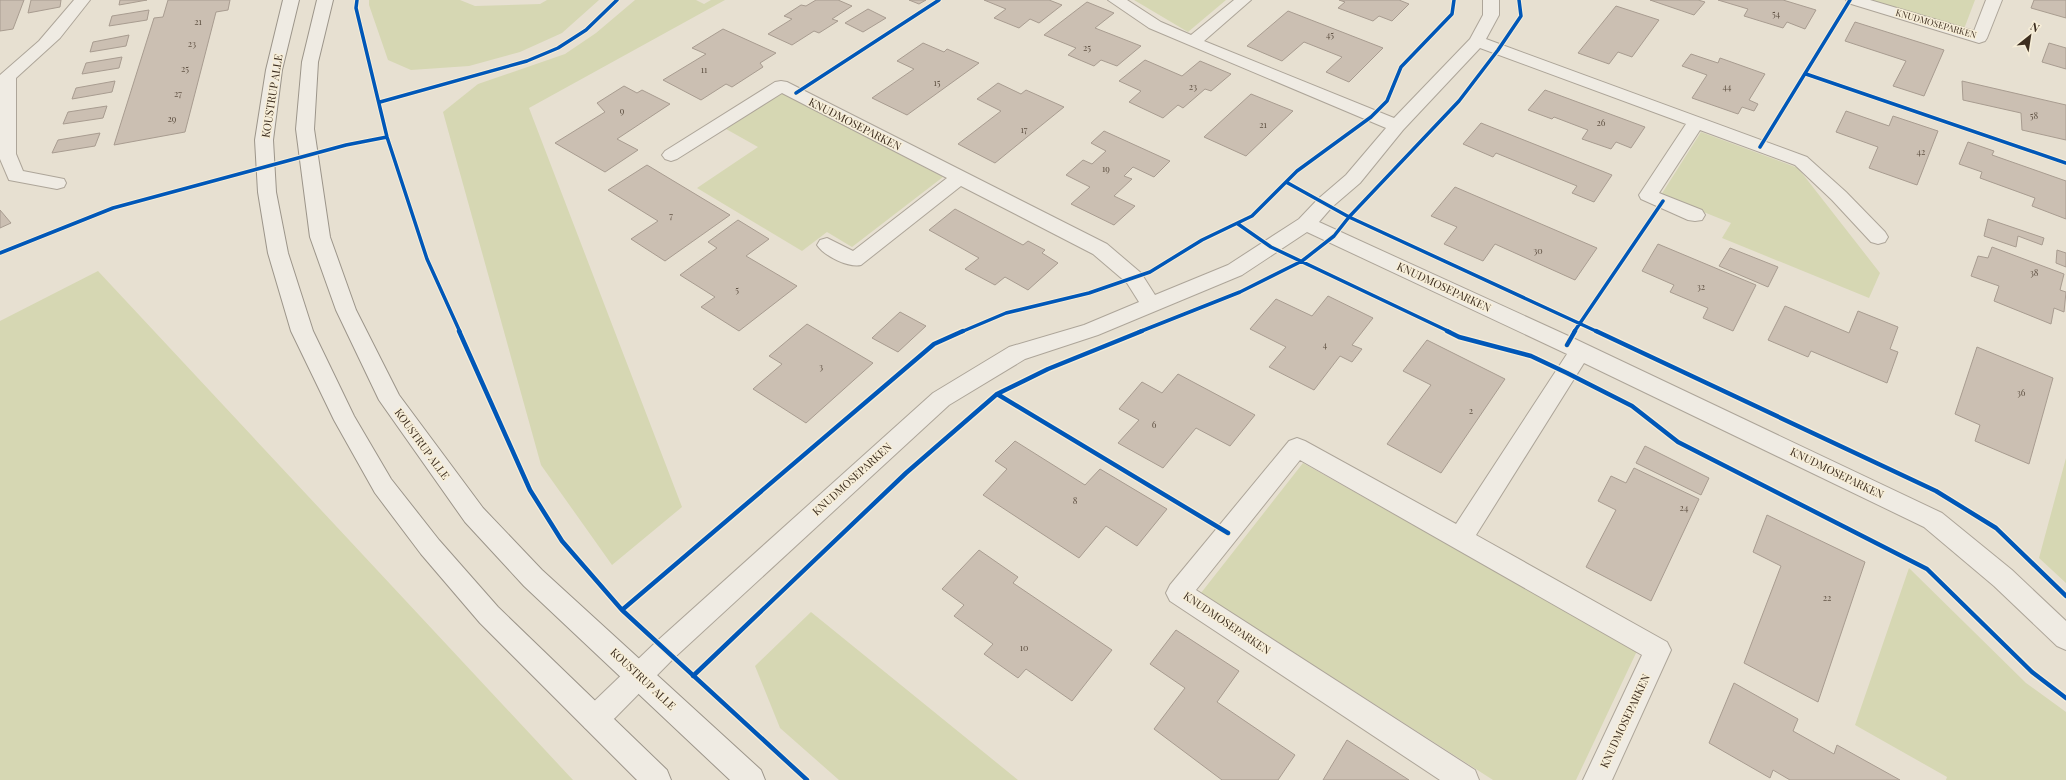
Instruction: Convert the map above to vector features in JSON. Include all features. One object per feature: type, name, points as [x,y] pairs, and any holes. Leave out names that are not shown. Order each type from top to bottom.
[{"type":"street","points":[[57,183],[16,176],[7,154],[4,80],[30,61],[64,26],[82,0]]},
{"type":"street","name":"KOUSTRUP ALLE","points":[[291,0],[274,70],[264,140],[267,192],[278,253],[302,331],[344,420],[382,486],[430,546],[489,615],[657,780]]},
{"type":"street","name":"KOUSTRUP ALLE","points":[[324,0],[310,62],[305,129],[320,237],[346,310],[390,400],[474,515],[533,578],[751,780]]},
{"type":"street","points":[[1116,0],[1155,25],[1397,126]]},
{"type":"street","points":[[1193,42],[1243,0]]},
{"type":"street","name":"KNUDMOSEPARKEN","points":[[595,719],[664,650],[941,399],[1017,353],[1091,330],[1236,270],[1306,224],[1325,203],[1353,179],[1397,126],[1477,41],[1491,15],[1492,0]]},
{"type":"street","name":"KNUDMOSEPARKEN","points":[[1854,0],[1979,38],[1994,0]]},
{"type":"street","points":[[1477,41],[1801,161],[1839,196],[1878,237]]},
{"type":"street","name":"KNUDMOSEPARKEN","points":[[671,155],[781,86],[1100,249],[1134,278],[1151,305]]},
{"type":"street","points":[[1695,215],[1648,195],[1696,122]]},
{"type":"street","points":[[827,245],[854,260],[960,178]]},
{"type":"street","name":"KNUDMOSEPARKEN","points":[[1306,224],[1934,520],[2003,578],[2066,638]]},
{"type":"street","points":[[1460,538],[1580,352]]},
{"type":"street","name":"KNUDMOSEPARKEN","points":[[1465,780],[1179,593],[1297,447],[1658,650],[1597,780]]},
{"type":"green space","points":[[369,0],[460,0],[475,6],[540,4],[547,0],[599,0],[562,33],[520,52],[469,66],[411,70],[388,60],[369,5]]},
{"type":"green space","points":[[635,0],[696,0],[704,4],[711,0],[725,0],[529,108],[682,507],[612,565],[541,465],[443,112],[478,84],[565,54],[596,33]]},
{"type":"green space","points":[[1134,0],[1226,0],[1188,32]]},
{"type":"green space","points":[[1868,0],[1975,0],[1964,29]]},
{"type":"green space","points":[[782,93],[943,177],[852,247],[827,232],[802,251],[697,188],[758,147],[726,129]]},
{"type":"green space","points":[[1701,132],[1798,168],[1880,273],[1869,298],[1722,238],[1731,223],[1661,195]]},
{"type":"green space","points":[[98,271],[573,780],[0,780],[0,321]]},
{"type":"green space","points":[[2066,458],[2066,583],[2039,558]]},
{"type":"green space","points":[[1303,463],[1637,651],[1576,780],[1493,780],[1201,593]]},
{"type":"green space","points":[[1909,568],[2026,683],[2066,712],[2066,780],[1946,780],[1947,777],[1855,725]]},
{"type":"green space","points":[[811,612],[1018,780],[839,780],[780,728],[755,666]]},
{"type":"building","points":[[0,0],[24,0],[13,29],[0,31]]},
{"type":"building","points":[[31,0],[61,0],[60,7],[28,13]]},
{"type":"building","points":[[120,0],[147,0],[119,5]]},
{"type":"building","points":[[168,0],[230,0],[228,10],[216,12],[185,132],[114,145],[154,18],[163,17]]},
{"type":"building","points":[[816,0],[838,0],[852,6],[832,19],[838,21],[819,33],[814,31],[792,45],[768,34],[792,19],[784,16],[801,5],[806,6]]},
{"type":"building","points":[[909,0],[926,0],[919,4]]},
{"type":"building","points":[[984,0],[1049,0],[1062,5],[1039,23],[1030,19],[1019,28],[994,18],[1006,9]]},
{"type":"building","points":[[1339,0],[1399,0],[1409,4],[1392,21],[1379,16],[1373,21],[1338,8],[1345,2]]},
{"type":"building","points":[[1650,0],[1698,0],[1705,2],[1694,15]]},
{"type":"building","points":[[1718,0],[1783,0],[1816,10],[1805,29],[1787,22],[1783,28],[1744,16],[1748,9]]},
{"type":"building","points":[[2034,0],[2066,0],[2066,18],[2031,8]]},
{"type":"building","points":[[1087,2],[1114,13],[1095,28],[1141,46],[1117,66],[1101,60],[1094,66],[1068,55],[1076,48],[1044,35]]},
{"type":"building","points":[[1616,6],[1659,20],[1632,57],[1618,52],[1609,64],[1578,53]]},
{"type":"building","points":[[868,9],[886,18],[863,32],[845,23]]},
{"type":"building","points":[[149,10],[147,20],[109,26],[112,16]]},
{"type":"building","points":[[1288,11],[1383,48],[1349,82],[1326,72],[1342,57],[1304,42],[1282,61],[1247,46]]},
{"type":"building","points":[[1855,22],[1944,50],[1924,96],[1893,86],[1906,61],[1845,41]]},
{"type":"building","points":[[723,29],[776,53],[760,63],[763,67],[732,87],[726,84],[701,100],[663,80],[706,54],[692,48]]},
{"type":"building","points":[[129,35],[126,46],[90,52],[93,42]]},
{"type":"building","points":[[923,43],[944,52],[947,49],[979,63],[907,115],[872,98],[914,69],[897,61]]},
{"type":"building","points":[[2049,43],[2066,48],[2066,69],[2042,62]]},
{"type":"building","points":[[1691,54],[1718,63],[1720,58],[1765,74],[1749,100],[1758,104],[1754,111],[1742,107],[1738,114],[1692,98],[1707,75],[1682,66]]},
{"type":"building","points":[[122,57],[119,68],[82,74],[86,63]]},
{"type":"building","points":[[1145,60],[1182,76],[1200,61],[1231,74],[1211,91],[1205,89],[1183,108],[1178,105],[1163,118],[1129,102],[1141,91],[1119,81]]},
{"type":"building","points":[[115,81],[112,92],[72,99],[76,88]]},
{"type":"building","points":[[1962,81],[2066,105],[2066,140],[2022,130],[2021,113],[1963,100]]},
{"type":"building","points":[[998,83],[1021,94],[1026,90],[1064,107],[995,163],[958,144],[1001,111],[977,99]]},
{"type":"building","points":[[624,86],[637,93],[642,90],[670,104],[617,139],[638,150],[605,172],[555,143],[605,112],[597,103]]},
{"type":"building","points":[[1545,90],[1645,127],[1631,148],[1616,142],[1611,149],[1582,139],[1588,130],[1554,117],[1552,119],[1528,110]]},
{"type":"building","points":[[1251,94],[1293,111],[1246,156],[1204,137]]},
{"type":"building","points":[[107,106],[103,118],[63,124],[68,112]]},
{"type":"building","points":[[1846,111],[1889,126],[1893,116],[1938,131],[1917,185],[1869,168],[1878,147],[1836,132]]},
{"type":"building","points":[[1481,123],[1612,175],[1594,202],[1572,193],[1577,186],[1496,153],[1493,157],[1463,144]]},
{"type":"building","points":[[1104,131],[1170,161],[1154,177],[1133,167],[1124,176],[1132,179],[1114,196],[1135,206],[1114,225],[1071,204],[1090,187],[1066,175],[1083,160],[1092,164],[1106,151],[1091,143]]},
{"type":"building","points":[[100,133],[95,146],[52,153],[58,140]]},
{"type":"building","points":[[1968,142],[1994,151],[1992,155],[2066,181],[2066,219],[2032,206],[2035,198],[1980,178],[1982,172],[1959,164]]},
{"type":"building","points":[[647,165],[730,215],[665,261],[631,239],[658,221],[608,190]]},
{"type":"building","points":[[1455,187],[1597,248],[1575,280],[1495,244],[1483,261],[1444,244],[1457,227],[1431,216]]},
{"type":"building","points":[[955,209],[1023,245],[1028,241],[1045,250],[1042,253],[1058,263],[1028,290],[1005,277],[995,285],[965,269],[979,258],[929,230]]},
{"type":"building","points":[[0,210],[11,223],[0,228]]},
{"type":"building","points":[[1988,219],[2044,238],[2042,245],[2018,236],[2016,247],[1984,236]]},
{"type":"building","points":[[738,220],[769,239],[746,256],[797,286],[739,331],[701,307],[715,297],[680,275],[717,248],[708,242]]},
{"type":"building","points":[[1658,244],[1756,285],[1733,331],[1703,318],[1708,308],[1670,292],[1674,285],[1642,271]]},
{"type":"building","points":[[1992,247],[2064,274],[2060,290],[2066,292],[2064,312],[2054,308],[2051,324],[1994,301],[1999,286],[1971,276],[1978,256],[1988,258]]},
{"type":"building","points":[[1730,248],[1778,267],[1768,287],[1719,266]]},
{"type":"building","points":[[2057,250],[2066,253],[2066,267],[2056,263]]},
{"type":"building","points":[[1328,296],[1373,318],[1352,345],[1362,349],[1352,362],[1340,356],[1314,390],[1269,367],[1286,347],[1250,329],[1276,299],[1312,316]]},
{"type":"building","points":[[1785,306],[1849,333],[1858,311],[1898,327],[1890,349],[1898,352],[1887,383],[1811,351],[1808,357],[1768,340]]},
{"type":"building","points":[[900,312],[926,326],[898,352],[872,338]]},
{"type":"building","points":[[807,324],[873,363],[806,423],[753,389],[782,364],[769,356]]},
{"type":"building","points":[[1427,340],[1505,379],[1441,473],[1387,444],[1431,385],[1403,371]]},
{"type":"building","points":[[1977,347],[2053,378],[2029,464],[1975,441],[1980,425],[1955,414]]},
{"type":"building","points":[[1178,374],[1255,415],[1230,446],[1196,428],[1163,468],[1118,443],[1139,420],[1119,409],[1142,382],[1162,393]]},
{"type":"building","points":[[1015,441],[1085,485],[1100,469],[1167,509],[1137,546],[1106,526],[1079,558],[983,495],[1007,469],[995,461]]},
{"type":"building","points":[[1645,446],[1709,478],[1701,495],[1636,463]]},
{"type":"building","points":[[1634,468],[1699,499],[1651,601],[1586,567],[1616,510],[1598,501],[1611,476],[1626,483]]},
{"type":"building","points":[[1767,515],[1865,562],[1818,702],[1744,663],[1781,566],[1753,552]]},
{"type":"building","points":[[979,550],[1018,577],[1013,583],[1112,650],[1072,701],[1026,669],[1018,678],[984,654],[993,644],[954,616],[964,605],[942,589]]},
{"type":"building","points":[[1176,630],[1239,671],[1217,702],[1295,755],[1278,780],[1222,780],[1154,729],[1185,688],[1150,664]]},
{"type":"building","points":[[1734,683],[1798,719],[1793,731],[1834,754],[1837,745],[1900,780],[1790,780],[1773,770],[1770,778],[1709,743]]},
{"type":"building","points":[[1347,740],[1409,780],[1323,780]]},
{"type":"cycle path","points":[[357,0],[356,8],[380,102],[387,137],[427,259],[530,490],[562,541],[622,610],[807,780]]},
{"type":"cycle path","points":[[380,102],[527,61],[558,48],[586,30],[617,0]]},
{"type":"cycle path","points":[[796,93],[912,16],[939,0]]},
{"type":"cycle path","points":[[622,610],[879,389],[934,344],[1006,313],[1089,293],[1150,272],[1202,240],[1252,216],[1297,171],[1371,117],[1387,101],[1401,67],[1452,14],[1454,0]]},
{"type":"cycle path","points":[[693,676],[906,473],[997,394],[1048,369],[1240,292],[1302,261],[1334,236],[1349,217],[1459,101],[1498,50],[1521,16],[1519,0]]},
{"type":"cycle path","points":[[1760,147],[1850,0]]},
{"type":"cycle path","points":[[1806,74],[2066,163]]},
{"type":"cycle path","points":[[0,253],[113,208],[346,145],[387,137]]},
{"type":"cycle path","points":[[1286,182],[1349,217],[1881,464],[1936,491],[1996,528],[2066,596]]},
{"type":"cycle path","points":[[1567,345],[1579,324],[1663,201]]},
{"type":"cycle path","points":[[1238,224],[1271,247],[1459,337],[1531,356],[1567,373],[1632,406],[1678,442],[1927,569],[2032,672],[2066,698]]},
{"type":"cycle path","points":[[997,394],[1228,533]]}]
